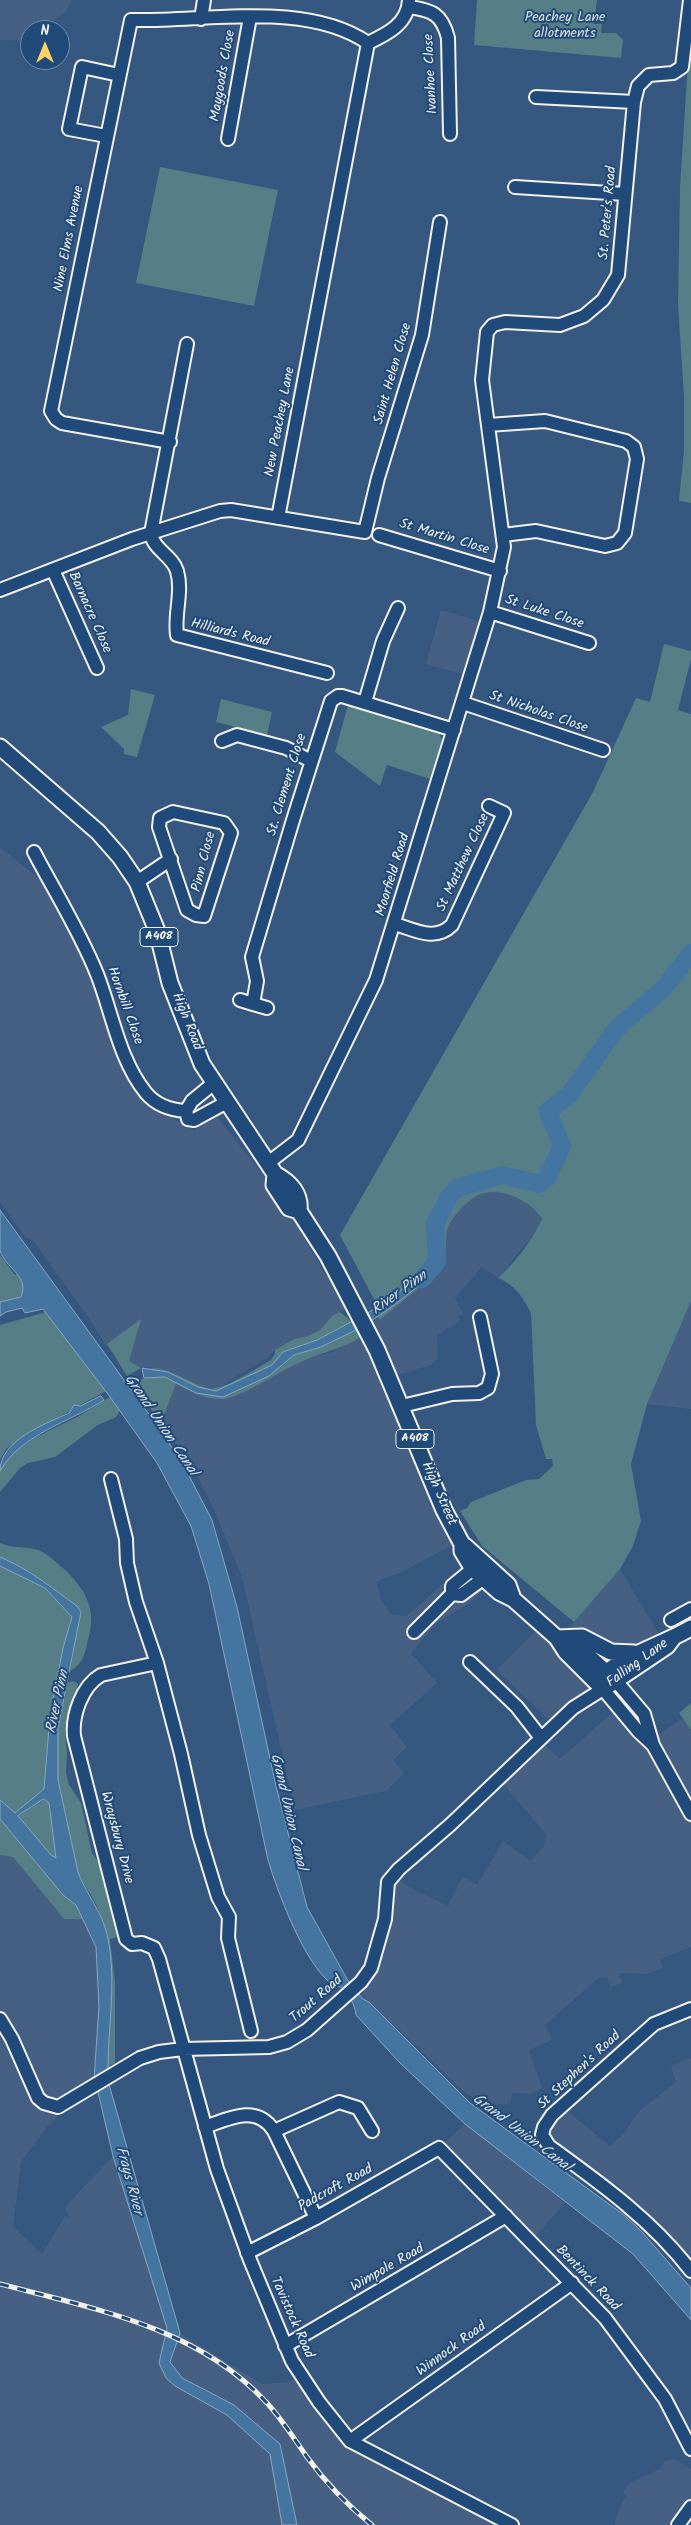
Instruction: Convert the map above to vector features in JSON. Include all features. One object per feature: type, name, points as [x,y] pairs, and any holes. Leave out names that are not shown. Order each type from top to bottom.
[{"type":"main road","name":"High Road","points":[[0,747],[98,832],[120,857],[137,882],[157,931],[170,983],[202,1064],[272,1168],[288,1181],[300,1200],[299,1211],[369,1334]]},
{"type":"main road","name":"High Street","points":[[369,1334],[402,1406],[444,1510],[462,1544],[469,1547],[483,1570],[508,1585],[513,1599],[557,1638],[574,1643],[605,1681]]},
{"type":"main road","name":"Falling Lane","points":[[605,1681],[634,1654],[673,1638],[691,1628]]},
{"type":"main road","points":[[557,1638],[582,1637],[611,1652],[634,1654]]},
{"type":"main road","name":"Falling Lane","points":[[605,1681],[667,1646],[673,1638]]},
{"type":"street","points":[[204,0],[201,19],[290,16],[325,23],[351,31],[368,43],[394,30],[409,3]]},
{"type":"street","name":"St. Peter's Road","points":[[500,571],[504,547],[503,535],[482,380],[487,332],[493,325],[505,322],[560,326],[584,316],[603,300],[618,275],[634,102],[638,86],[646,77],[653,74],[673,73],[682,67],[690,0]]},
{"type":"street","name":"Ivanhoe Close","points":[[409,3],[438,16],[444,23],[448,38],[450,134]]},
{"type":"street","name":"Maygoods Close","points":[[228,139],[250,17]]},
{"type":"street","name":"Nine Elms Avenue","points":[[170,442],[62,423],[56,419],[51,411],[131,20],[201,19]]},
{"type":"street","name":"New Peachey Lane","points":[[278,518],[368,43]]},
{"type":"street","points":[[106,136],[69,129],[82,67],[120,75]]},
{"type":"street","points":[[536,97],[634,102]]},
{"type":"street","points":[[515,187],[625,194]]},
{"type":"street","name":"Saint Helen Close","points":[[278,518],[365,532],[378,478],[422,335],[440,222]]},
{"type":"street","points":[[151,533],[170,442],[187,344]]},
{"type":"street","points":[[488,425],[545,421],[626,441],[634,447],[637,459],[625,533],[617,543],[605,546],[536,531],[503,535]]},
{"type":"street","points":[[0,590],[151,533],[220,511],[231,510],[278,518]]},
{"type":"street","name":"Hilliards Road","points":[[151,533],[154,544],[174,563],[178,573],[178,636],[327,673]]},
{"type":"street","name":"St Martin Close","points":[[379,535],[500,571]]},
{"type":"street","name":"Barnacre Close","points":[[53,570],[97,668]]},
{"type":"street","name":"Moorfield Road","points":[[272,1168],[298,1140],[371,992],[395,924],[463,703],[500,571]]},
{"type":"street","points":[[366,702],[383,641],[398,608]]},
{"type":"street","name":"St Luke Close","points":[[490,612],[589,643]]},
{"type":"street","name":"St. Clement Close","points":[[253,1004],[257,982],[252,957],[311,761],[333,699],[340,696],[366,702],[454,730]]},
{"type":"street","name":"St Nicholas Close","points":[[463,703],[603,750]]},
{"type":"street","points":[[222,741],[237,735],[286,748],[311,761]]},
{"type":"street","name":"St Matthew Close","points":[[489,806],[516,818]]},
{"type":"street","name":"Pinn Close","points":[[173,812],[224,823],[228,827],[230,838],[204,916],[196,916],[187,910],[170,859],[159,827],[160,818],[166,814],[173,812]]},
{"type":"street","name":"St Matthew Close","points":[[395,924],[429,934],[445,932],[452,925],[504,813]]},
{"type":"street","name":"Hornbill Close","points":[[34,852],[96,972],[128,1060],[138,1080],[152,1099],[168,1109],[186,1111],[188,1119],[194,1120],[227,1102]]},
{"type":"street","points":[[137,882],[170,859]]},
{"type":"street","points":[[240,1000],[267,1008]]},
{"type":"street","points":[[186,1111],[192,1101],[214,1083]]},
{"type":"street","points":[[402,1406],[452,1394],[479,1393],[488,1388],[492,1374],[480,1317]]},
{"type":"street","points":[[111,1479],[126,1539],[127,1563],[136,1602],[157,1663],[181,1754],[199,1835],[218,1897],[229,1917],[228,1938],[251,2031]]},
{"type":"street","points":[[414,1632],[452,1594],[461,1595],[483,1570]]},
{"type":"street","name":"Falling Lane","points":[[671,1620],[691,1609]]},
{"type":"street","points":[[470,1662],[517,1707],[541,1738]]},
{"type":"street","name":"Wraysbury Drive","points":[[157,1663],[101,1675],[94,1680],[78,1708],[73,1730],[126,1939],[132,1944],[149,1945],[156,1952],[183,2049]]},
{"type":"street","name":"Trout Road","points":[[0,2019],[12,2039],[38,2098],[44,2103],[60,2106],[140,2058],[159,2052],[183,2049],[275,2046],[301,2035],[361,1982],[372,1968],[380,1940],[388,1882],[399,1868],[450,1825],[573,1708],[577,1699],[605,1681]]},
{"type":"street","name":"High Street","points":[[605,1681],[644,1714],[653,1745],[691,1814]]},
{"type":"street","name":"St Stephen's Road","points":[[691,2009],[654,2024],[552,2116],[544,2127],[542,2136],[549,2146],[609,2190],[658,2233],[691,2271]]},
{"type":"street","name":"Tavistock Road","points":[[183,2049],[205,2127],[247,2253],[285,2346],[320,2402],[350,2441],[512,2525]]},
{"type":"street","points":[[274,2131],[339,2102],[358,2108],[372,2131]]},
{"type":"street","points":[[205,2127],[251,2114],[265,2120],[274,2131],[316,2218]]},
{"type":"street","name":"Padcroft Road","points":[[247,2253],[316,2218],[439,2148]]},
{"type":"street","name":"Bentinck Road","points":[[439,2148],[605,2318],[665,2399],[691,2448]]},
{"type":"street","name":"Wimpole Road","points":[[285,2346],[506,2216]]},
{"type":"street","name":"Winnock Road","points":[[350,2441],[572,2283]]},
{"type":"street","points":[[684,2523],[691,2507]]},
{"type":"shaded area","points":[[0,0],[72,0],[66,12],[55,20],[20,20],[20,41],[0,40]]},
{"type":"shaded area","points":[[441,610],[482,622],[465,675],[426,664]]},
{"type":"shaded area","points":[[0,847],[46,884],[82,954],[124,1067],[146,1098],[165,1114],[195,1131],[203,1122],[216,1116],[258,1168],[294,1221],[325,1274],[355,1306],[332,1316],[320,1330],[308,1336],[294,1339],[275,1350],[267,1358],[218,1388],[202,1387],[151,1367],[135,1367],[129,1362],[127,1376],[111,1347],[106,1346],[89,1318],[32,1239],[26,1238],[0,1202]]},
{"type":"shaded area","points":[[491,1179],[548,1217],[498,1278],[482,1267],[455,1298],[463,1314],[458,1316],[460,1321],[437,1335],[438,1358],[431,1365],[391,1377],[366,1324],[378,1317],[437,1268],[440,1263],[436,1224],[450,1198],[458,1188]]},
{"type":"shaded area","points":[[691,1301],[691,1409],[647,1404],[677,1333]]},
{"type":"shaded area","points":[[368,1335],[459,1542],[401,1572],[377,1581],[380,1598],[391,1615],[407,1616],[446,1581],[474,1561],[493,1581],[468,1604],[436,1623],[411,1653],[437,1683],[390,1725],[407,1747],[393,1760],[404,1773],[386,1791],[295,1810],[242,1577],[212,1505],[191,1464],[161,1423],[176,1384],[211,1398],[232,1397],[301,1361],[329,1353]]},
{"type":"shaded area","points":[[620,1569],[663,1641],[553,1724],[497,1670],[543,1624],[561,1637]]},
{"type":"shaded area","points":[[622,1704],[691,1818],[691,1947],[660,1959],[663,1967],[647,1974],[619,1973],[622,1983],[610,1987],[607,1977],[597,1979],[545,2025],[552,2040],[529,2050],[542,2088],[532,2094],[512,2093],[510,2105],[479,2102],[462,2090],[363,1995],[394,1877],[422,1895],[448,1906],[463,1876],[477,1885],[503,1841],[531,1861],[545,1845],[546,1834],[498,1778],[540,1740],[560,1759]]},
{"type":"shaded area","points":[[683,1718],[691,1730],[691,1811],[651,1740]]},
{"type":"shaded area","points":[[0,1855],[13,1857],[64,1919],[82,1919],[96,1947],[99,2006],[94,2080],[60,2102],[45,2102],[0,2017]]},
{"type":"shaded area","points":[[9,2038],[43,2103],[61,2113],[46,2128],[21,2162],[13,2226],[42,2254],[65,2216],[70,2218],[65,2207],[113,2156],[167,2328],[180,2333],[262,2384],[289,2382],[294,2379],[348,2442],[504,2525],[0,2525],[0,2040]]},
{"type":"shaded area","points":[[691,2058],[691,2263],[615,2182],[609,2190],[549,2145],[544,2131],[562,2107],[610,2146],[625,2132],[638,2112],[676,2082],[671,2066]]},
{"type":"shaded area","points":[[465,2124],[565,2203],[532,2240],[439,2148]]},
{"type":"shaded area","points":[[674,2459],[691,2469],[691,2504],[677,2525],[615,2525],[616,2517],[626,2495],[623,2492],[628,2484],[660,2469],[665,2461]]},
{"type":"green space","name":"Peachey Lane allotments","points":[[477,0],[597,0],[594,24],[602,24],[601,33],[616,33],[623,40],[621,58],[474,45]]},
{"type":"green space","points":[[691,16],[691,503],[679,501],[684,450],[684,398],[678,304],[680,187]]},
{"type":"green space","points":[[160,167],[278,190],[254,306],[136,283]]},
{"type":"green space","points":[[664,644],[691,651],[691,659],[678,710],[691,714],[691,1301],[647,1404],[631,1464],[641,1521],[633,1546],[620,1569],[574,1622],[482,1546],[460,1511],[467,1508],[471,1502],[526,1480],[539,1479],[553,1466],[552,1459],[546,1459],[536,1425],[531,1313],[518,1292],[498,1278],[523,1250],[542,1219],[531,1206],[505,1193],[486,1192],[474,1197],[454,1217],[447,1229],[445,1259],[439,1269],[424,1284],[380,1320],[378,1317],[437,1268],[440,1263],[437,1237],[435,1261],[399,1292],[378,1307],[340,1235],[593,792],[636,698],[650,702]]},
{"type":"green space","points":[[131,689],[155,695],[137,757],[124,754],[124,749],[101,727],[128,715]]},
{"type":"green space","points":[[221,699],[272,712],[267,735],[216,722]]},
{"type":"green space","points":[[348,705],[439,733],[442,740],[430,779],[387,765],[380,786],[335,752]]},
{"type":"green space","points":[[0,1255],[15,1275],[17,1274],[19,1277],[23,1290],[21,1297],[0,1302]]},
{"type":"green space","points":[[46,1312],[106,1391],[31,1432],[7,1448],[0,1460],[0,1325]]},
{"type":"green space","points":[[340,1312],[352,1322],[317,1340],[283,1352],[273,1365],[216,1391],[198,1387],[175,1375],[150,1368],[167,1371],[201,1386],[209,1388],[221,1387],[271,1360],[275,1350],[294,1339],[308,1336],[320,1330],[332,1316]]},
{"type":"green space","points":[[141,1319],[129,1361],[141,1368],[127,1376],[107,1344]]},
{"type":"green space","points":[[356,1330],[360,1338],[303,1361],[232,1397],[217,1399],[197,1393],[223,1397],[282,1366],[294,1355],[321,1347]]},
{"type":"green space","points":[[160,1376],[174,1380],[194,1392],[176,1384],[161,1423],[132,1384],[144,1378]]},
{"type":"green space","points":[[110,1397],[120,1410],[116,1417],[98,1425],[55,1457],[28,1463],[20,1468],[0,1492],[0,1471],[10,1455],[34,1438],[79,1416]]},
{"type":"green space","points":[[0,1543],[45,1553],[77,1582],[82,1590],[90,1606],[91,1625],[82,1661],[70,1671],[81,1612],[77,1606],[40,1579],[0,1557]]},
{"type":"green space","points":[[0,1566],[45,1588],[72,1617],[63,1648],[50,1715],[44,1789],[15,1813],[0,1800]]},
{"type":"green space","points":[[74,1681],[78,1684],[65,1732],[66,1773],[69,1785],[81,1803],[92,1853],[99,1863],[117,1937],[110,1939],[115,1982],[115,2063],[108,2067],[110,1968],[108,1948],[98,1909],[78,1872],[58,1780],[58,1728],[68,1682]]},
{"type":"green space","points":[[691,1703],[691,1730],[679,1713]]},
{"type":"green space","points":[[44,1799],[49,1803],[57,1859],[51,1855],[18,1816]]},
{"type":"green space","points":[[0,1819],[63,1895],[76,1905],[82,1919],[64,1919],[13,1857],[0,1855]]},
{"type":"water","points":[[0,1210],[162,1432],[185,1468],[212,1520],[237,1607],[276,1786],[307,1907],[347,1979],[363,1999],[369,2002],[470,2103],[624,2215],[641,2231],[691,2288],[691,2320],[633,2254],[465,2124],[400,2063],[356,2015],[353,2004],[345,1990],[329,1982],[309,1957],[292,1924],[268,1860],[209,1584],[191,1526],[157,1463],[43,1309],[25,1313],[22,1308],[6,1312],[0,1316],[0,1302],[21,1297],[23,1289],[20,1277],[3,1257],[0,1250]]},
{"type":"water","points":[[435,1261],[440,1263],[426,1279],[366,1324],[362,1317],[399,1292]]},
{"type":"water","points":[[352,1322],[356,1330],[321,1347],[294,1355],[269,1376],[223,1397],[196,1393],[165,1377],[144,1378],[142,1368],[168,1372],[198,1387],[216,1391],[272,1365],[283,1352],[317,1340]]},
{"type":"water","points":[[101,1396],[104,1400],[47,1430],[20,1447],[0,1471],[2,1460],[7,1450],[16,1442],[37,1428],[69,1413],[74,1405],[80,1406]]},
{"type":"water","points":[[0,1557],[21,1567],[77,1606],[81,1612],[58,1728],[58,1780],[78,1872],[105,1927],[109,1945],[112,1982],[108,2076],[94,2080],[99,2006],[96,1947],[76,1905],[63,1895],[0,1819],[0,1800],[15,1813],[44,1789],[50,1715],[63,1648],[72,1617],[45,1588],[0,1566]],"holes":[[[44,1799],[49,1803],[56,1858],[51,1855],[18,1816]]]},
{"type":"water","name":"Frays River","points":[[108,2081],[180,2333],[170,2362],[182,2378],[234,2405],[280,2444],[297,2525],[282,2525],[270,2454],[227,2415],[175,2386],[166,2378],[159,2363],[167,2328],[113,2156],[97,2088]]},
{"type":"waterway","name":"River Pinn","points":[[422,1279],[437,1262],[435,1224],[449,1197],[457,1188],[502,1175],[539,1184],[547,1178],[562,1146],[548,1111],[569,1095],[617,1028],[663,989],[691,953]]},
{"type":"railway","points":[[0,2284],[72,2302],[142,2324],[176,2338],[208,2355],[238,2376],[266,2402],[322,2476],[345,2502],[372,2525]]},
{"type":"water label","name":"Grand Union Canal","points":[[160,1426]]},
{"type":"water label","name":"Grand Union Canal","points":[[287,1812]]},
{"type":"water label","name":"Grand Union Canal","points":[[521,2134]]}]
